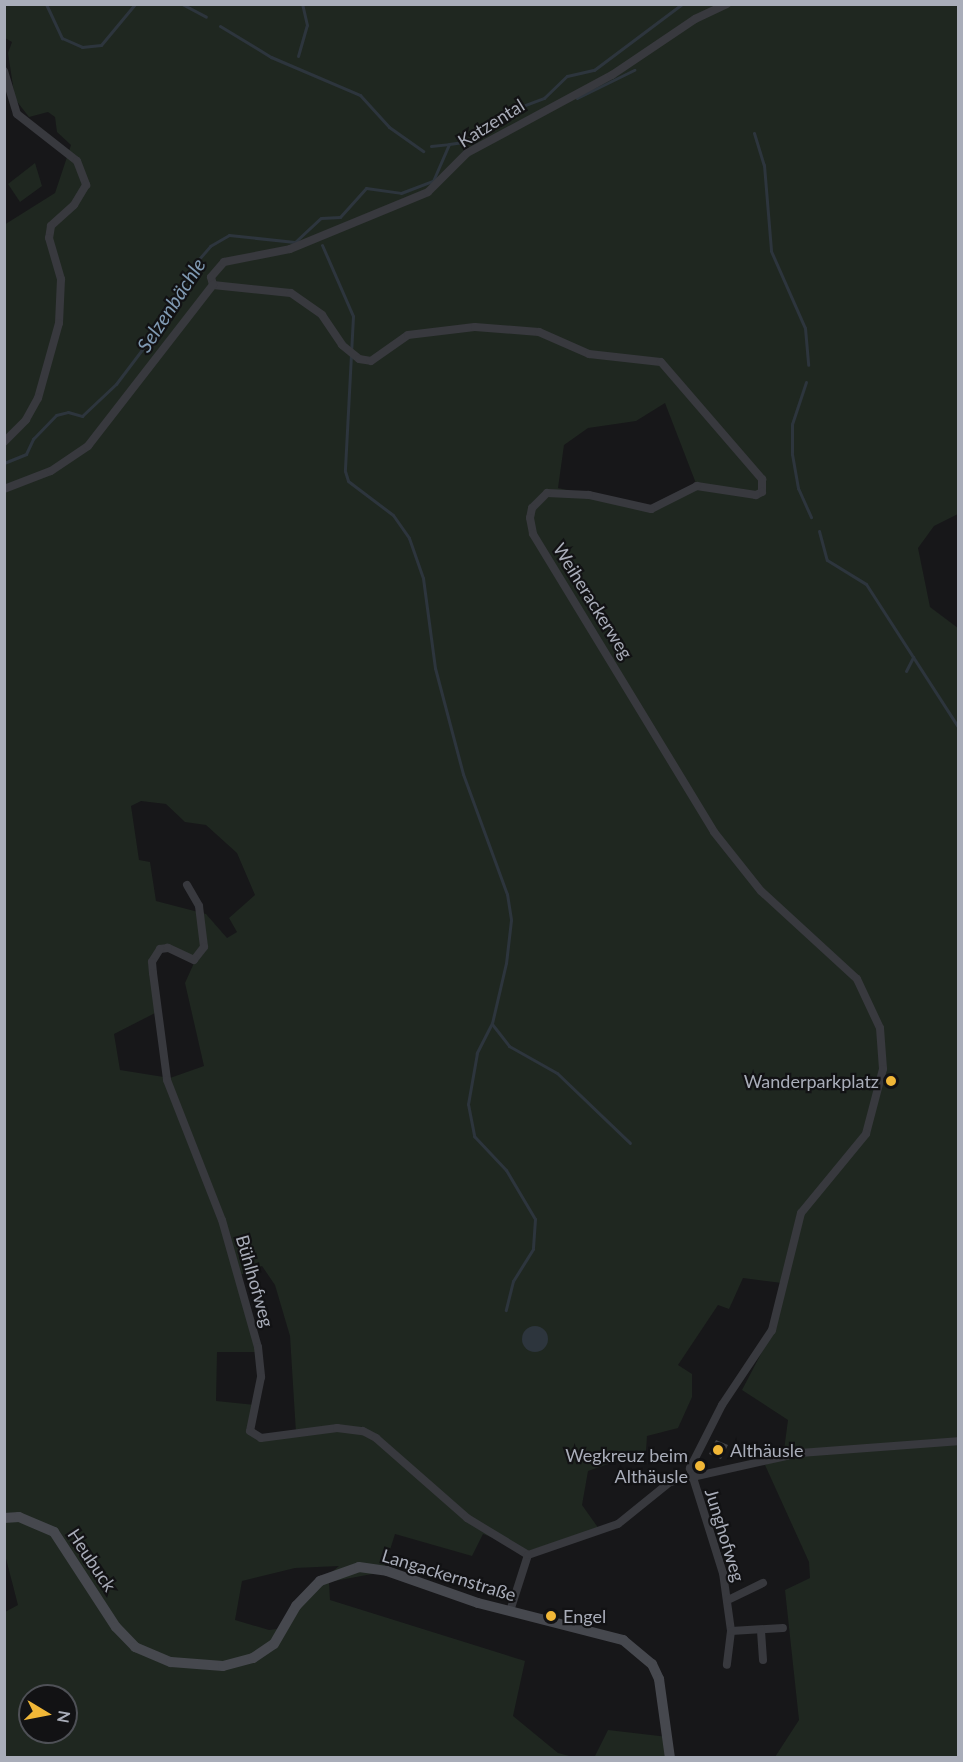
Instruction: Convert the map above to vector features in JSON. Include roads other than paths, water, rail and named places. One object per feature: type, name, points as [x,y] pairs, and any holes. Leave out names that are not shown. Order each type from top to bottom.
[{"type":"street","name":"Katzental","points":[[213,285],[212,277],[224,262],[290,249],[428,192],[467,153],[612,75],[695,20],[727,4]]},
{"type":"street","points":[[4,71],[17,114],[77,162],[86,185],[74,206],[51,226],[49,238],[61,279],[59,323],[38,398],[26,420],[4,442]]},
{"type":"street","name":"Weiherackerweg","points":[[213,285],[291,293],[322,315],[348,352],[371,361],[408,335],[476,327],[539,332],[608,358],[649,359],[661,362],[762,479],[762,492],[756,495],[697,486],[651,509],[589,495],[547,493],[532,508],[530,518],[533,534],[714,832],[761,891],[857,979],[880,1028],[881,1081],[866,1134],[801,1213],[772,1330],[712,1422],[694,1456],[691,1478]]},
{"type":"street","points":[[4,489],[51,471],[88,446],[213,285]]},
{"type":"street","name":"Bühlhofweg","points":[[186,885],[199,906],[204,947],[194,960],[168,948],[160,949],[152,962],[153,973],[167,1080],[222,1220],[258,1347],[261,1377],[250,1431],[261,1438],[337,1428],[363,1431],[376,1438],[467,1518],[528,1556]]},
{"type":"street","points":[[510,1611],[528,1556],[601,1532],[670,1482],[800,1453],[958,1441]]},
{"type":"street","name":"Junghofweg","points":[[691,1478],[728,1600],[731,1631],[727,1665]]},
{"type":"street","name":"Heubuck","points":[[4,1518],[19,1517],[54,1532],[116,1627],[135,1647]]},
{"type":"street","name":"Langackernstraße","points":[[135,1647],[194,1666],[223,1666],[253,1658],[274,1644],[315,1586],[339,1571],[359,1568],[387,1570],[510,1611],[606,1634],[634,1647],[652,1664],[659,1679],[670,1758]]},
{"type":"street","name":"Junghofweg","points":[[728,1600],[763,1583]]},
{"type":"street","points":[[731,1631],[783,1628]]},
{"type":"street","points":[[761,1631],[763,1660]]},
{"type":"waterway","points":[[46,4],[62,38],[82,47],[101,45],[135,4]]},
{"type":"waterway","points":[[182,4],[206,17]]},
{"type":"waterway","points":[[298,56],[307,25],[302,4]]},
{"type":"waterway","name":"Selzenbächle","points":[[4,463],[26,454],[33,439],[56,415],[68,412],[82,416],[116,384],[169,314],[192,267],[210,246],[229,235],[295,242],[321,218],[340,217],[366,188],[401,193],[433,181],[449,144],[476,140],[504,113],[544,98],[567,76],[594,70],[682,4]]},
{"type":"waterway","points":[[220,26],[271,57],[360,95],[389,127],[423,151]]},
{"type":"waterway","points":[[577,98],[634,70]]},
{"type":"waterway","points":[[754,133],[764,165],[771,251],[805,328],[808,365]]},
{"type":"waterway","points":[[431,146],[449,144]]},
{"type":"waterway","points":[[322,245],[353,316],[345,471],[348,481],[393,515],[409,538],[423,578],[435,668],[463,774],[507,894],[511,920],[506,963],[492,1023],[477,1053],[468,1104],[474,1136],[506,1170],[535,1219],[533,1249],[513,1281],[506,1310]]},
{"type":"waterway","points":[[806,382],[792,424],[792,454],[798,488],[811,517]]},
{"type":"waterway","points":[[819,531],[827,560],[866,584],[958,727]]},
{"type":"waterway","points":[[906,671],[913,657]]},
{"type":"waterway","points":[[492,1024],[509,1046],[557,1073],[630,1143]]},
{"type":"place","name":"Wanderparkplatz","points":[[891,1081]]},
{"type":"place","name":"Althäusle","points":[[718,1450]]},
{"type":"place","name":"Wegkreuz beim Althäusle","points":[[700,1466]]},
{"type":"place","name":"Engel","points":[[551,1616]]}]
